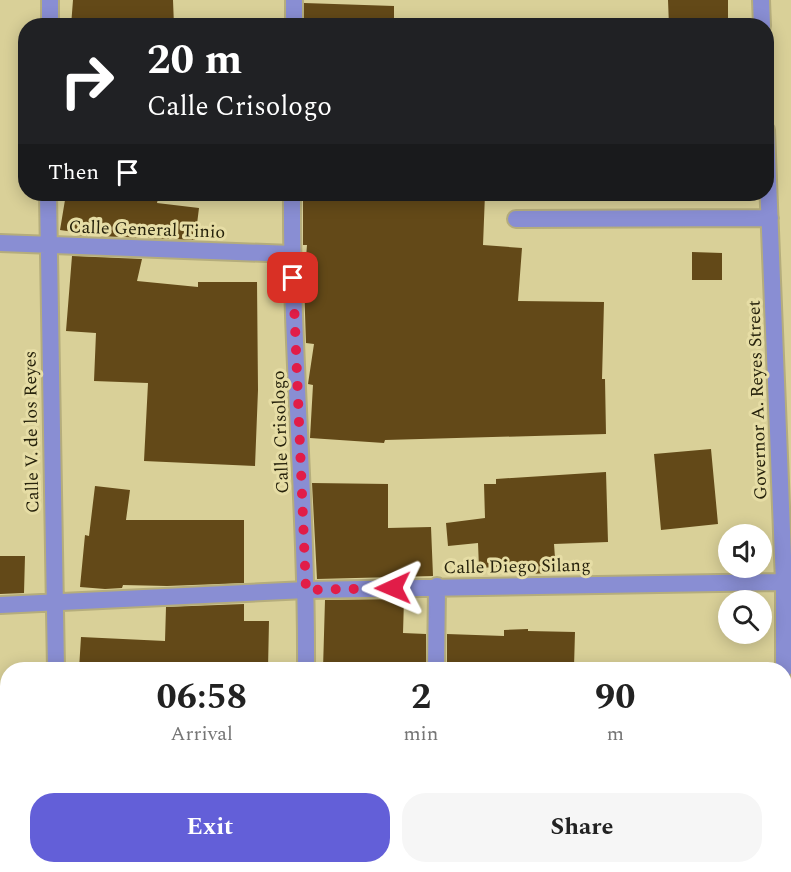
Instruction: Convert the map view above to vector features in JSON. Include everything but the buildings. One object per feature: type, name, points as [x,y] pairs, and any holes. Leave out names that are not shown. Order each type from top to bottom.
[{"type":"street","points":[[50,0],[50,18]]},
{"type":"street","points":[[294,0],[294,18]]},
{"type":"street","points":[[761,0],[762,18]]},
{"type":"street","name":"Calle V. de los Reyes","points":[[48,201],[56,662]]},
{"type":"street","name":"Calle Crisologo","points":[[292,201],[292,254],[306,590],[306,662]]},
{"type":"street","name":"Governor A. Reyes Street","points":[[769,201],[784,582],[784,662]]},
{"type":"street","points":[[516,219],[770,218]]},
{"type":"street","name":"Calle General Tinio","points":[[0,243],[292,254]]},
{"type":"street","name":"Calle Diego Silang","points":[[0,605],[437,586],[784,582]]},
{"type":"street","points":[[436,662],[437,586]]},
{"type":"route","points":[[293,278],[306,590],[393,588]]}]
